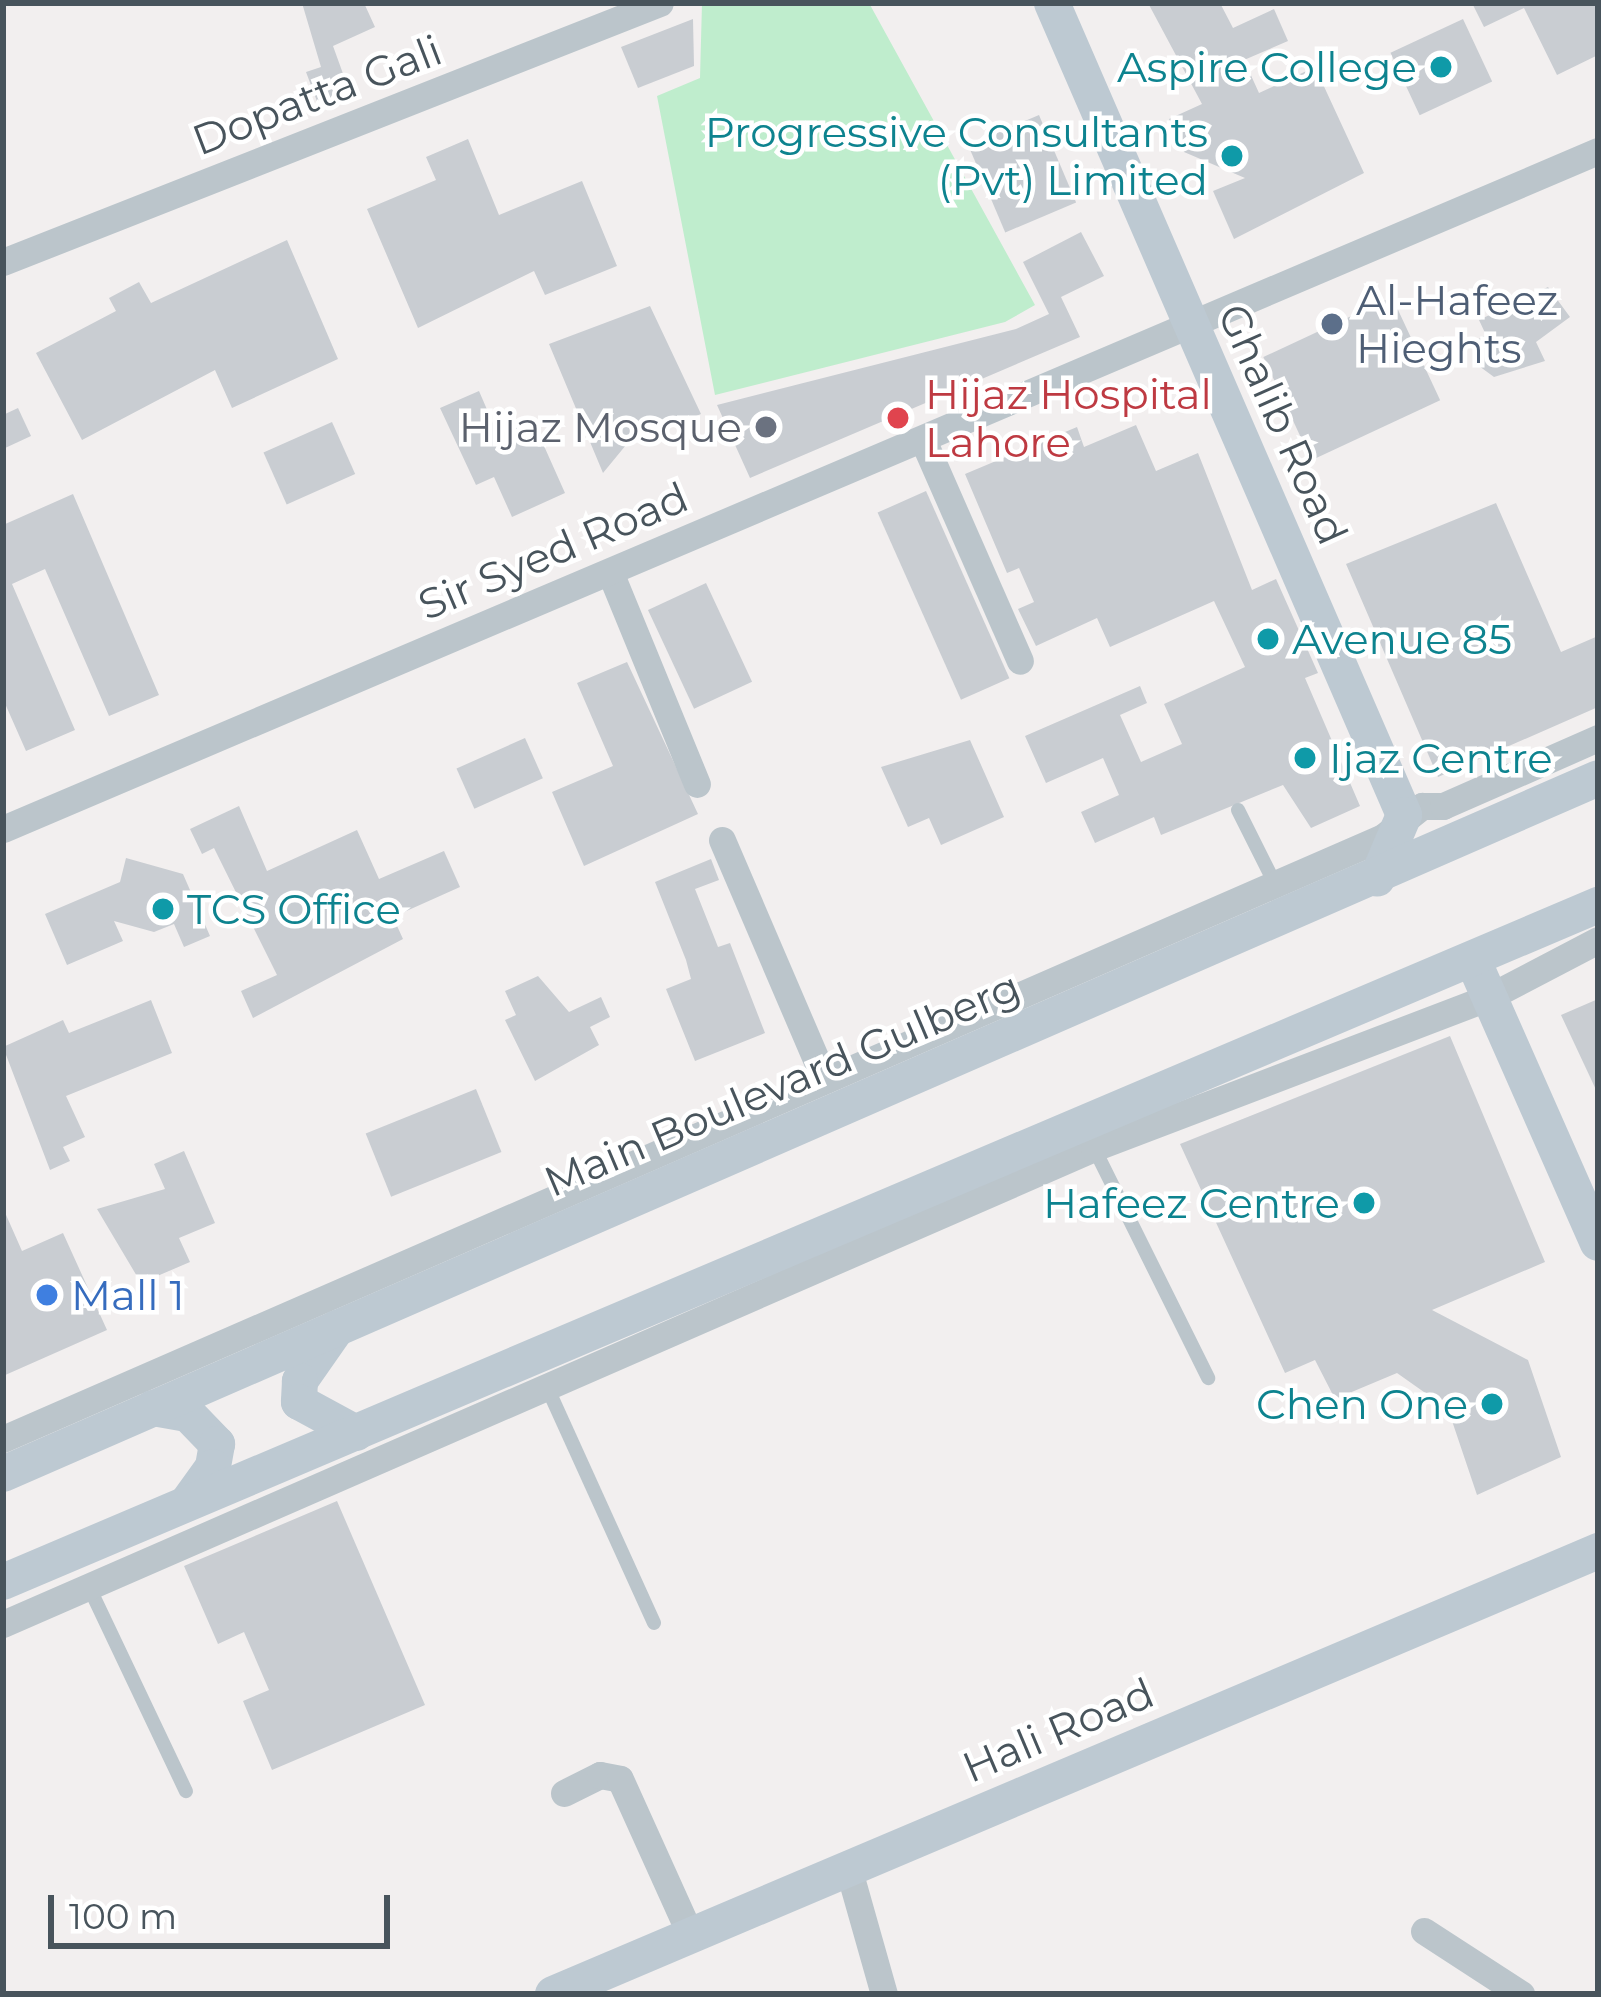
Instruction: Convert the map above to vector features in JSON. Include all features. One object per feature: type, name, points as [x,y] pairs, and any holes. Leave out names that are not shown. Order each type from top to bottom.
[{"type":"main road","name":"Ghalib Road","points":[[1052,3],[1200,321],[1413,810]]},
{"type":"main road","name":"Ghalib Road","points":[[1077,3],[1200,321]]},
{"type":"main road","name":"Main Boulevard Gulberg","points":[[3,1474],[1377,879],[1598,778]]},
{"type":"main road","points":[[1377,879],[1413,810]]},
{"type":"main road","points":[[3,1582],[1598,905]]},
{"type":"main road","points":[[1472,960],[1598,1243]]},
{"type":"main road","points":[[338,1327],[300,1381],[299,1402],[356,1433]]},
{"type":"main road","points":[[153,1408],[188,1414],[217,1444],[214,1467],[185,1505]]},
{"type":"main road","name":"Hali Road","points":[[553,1994],[1598,1551]]},
{"type":"street","name":"Dopatta Gali","points":[[3,262],[595,16],[660,3]]},
{"type":"street","name":"Sir Syed Road","points":[[3,830],[1598,151]]},
{"type":"street","points":[[923,440],[1020,661]]},
{"type":"street","points":[[610,572],[697,784]]},
{"type":"street","points":[[3,1439],[1383,837],[1413,810],[1443,806],[1598,738]]},
{"type":"street","points":[[722,840],[825,1080]]},
{"type":"street","points":[[3,1624],[1094,1148],[1489,997],[1598,940]]},
{"type":"street","points":[[564,1793],[611,1772],[620,1779],[691,1936]]},
{"type":"street","points":[[848,1868],[884,1994]]},
{"type":"street","points":[[1424,1930],[1521,1994]]},
{"type":"lane","points":[[1238,810],[1275,884]]},
{"type":"lane","points":[[1094,1148],[1208,1378]]},
{"type":"lane","points":[[547,1387],[655,1623]]},
{"type":"lane","points":[[89,1587],[186,1791]]},
{"type":"green space","points":[[702,3],[869,3],[1035,305],[1005,322],[715,395],[657,96],[700,78]]},
{"type":"building","points":[[302,3],[364,3],[375,27],[333,46],[350,93],[318,104],[306,72],[321,67]]},
{"type":"building","points":[[1148,3],[1220,3],[1233,28],[1274,9],[1288,41],[1244,60],[1259,93],[1315,67],[1364,173],[1234,239],[1213,191],[1245,178],[1184,152],[1169,119],[1202,104]]},
{"type":"building","name":"Aspire College","points":[[1472,3],[1598,3],[1598,55],[1557,75],[1524,8],[1484,27]]},
{"type":"building","points":[[693,19],[694,66],[638,88],[621,47]]},
{"type":"building","name":"Aspire College","points":[[1463,19],[1492,82],[1420,115],[1390,53]]},
{"type":"building","points":[[1039,115],[1076,202],[1005,233],[968,145]]},
{"type":"building","points":[[468,139],[499,215],[582,181],[617,266],[545,295],[534,271],[418,328],[367,209],[436,180],[426,157]]},
{"type":"building","points":[[1081,232],[1104,276],[1061,297],[1080,337],[750,478],[717,405],[1016,329],[1049,314],[1023,262]]},
{"type":"building","points":[[287,240],[338,359],[232,408],[215,370],[82,440],[36,353],[116,311],[109,298],[139,282],[151,303]]},
{"type":"building","points":[[1548,287],[1570,317],[1536,342],[1545,361],[1494,377],[1479,366],[1475,341],[1486,335],[1479,320]]},
{"type":"building","points":[[1392,297],[1440,400],[1311,460],[1263,357]]},
{"type":"building","points":[[650,306],[701,414],[626,445],[603,473],[549,344]]},
{"type":"building","points":[[479,391],[498,435],[532,419],[565,493],[512,517],[494,477],[476,485],[440,408]]},
{"type":"building","points":[[18,408],[31,436],[3,449],[3,415]]},
{"type":"building","points":[[332,422],[355,474],[287,505],[263,453]]},
{"type":"building","points":[[1136,425],[1156,471],[1198,453],[1252,590],[1276,579],[1318,673],[1305,678],[1360,806],[1311,828],[1283,785],[1161,835],[1154,817],[1095,843],[1081,812],[1119,795],[1103,758],[1046,783],[1025,736],[1140,686],[1147,703],[1120,715],[1141,762],[1182,744],[1164,704],[1245,667],[1214,601],[1110,647],[1097,618],[1036,646],[1018,609],[1034,602],[1019,568],[1007,573],[965,474],[1077,427],[1084,447]]},
{"type":"building","points":[[926,491],[1009,678],[961,700],[878,513]]},
{"type":"building","points":[[73,494],[159,695],[109,716],[45,569],[12,584],[75,730],[26,751],[3,699],[3,525]]},
{"type":"building","points":[[1496,503],[1561,652],[1598,636],[1598,707],[1438,777],[1346,564]]},
{"type":"building","points":[[706,583],[752,682],[694,709],[648,610]]},
{"type":"building","points":[[627,662],[698,814],[584,866],[552,792],[613,766],[577,683]]},
{"type":"building","points":[[525,738],[543,778],[474,809],[456,769]]},
{"type":"building","points":[[970,740],[1004,817],[941,845],[929,818],[908,827],[881,767]]},
{"type":"building","points":[[239,806],[267,871],[357,830],[379,879],[444,851],[460,887],[393,917],[403,939],[253,1018],[241,991],[277,975],[214,848],[202,854],[190,829]]},
{"type":"building","points":[[126,858],[183,874],[210,936],[184,947],[174,924],[154,932],[114,921],[123,941],[67,965],[45,914],[120,882]]},
{"type":"building","points":[[711,859],[719,880],[695,889],[718,947],[730,943],[765,1033],[695,1061],[666,989],[691,979],[655,882]]},
{"type":"building","points":[[538,976],[569,1012],[601,997],[610,1017],[590,1027],[599,1045],[535,1081],[505,1020],[516,1015],[505,991]]},
{"type":"building","points":[[1598,999],[1598,1094],[1561,1015]]},
{"type":"building","points":[[151,1000],[172,1053],[66,1096],[85,1137],[63,1147],[70,1161],[50,1170],[3,1047],[63,1020],[69,1033]]},
{"type":"building","name":"Hafeez Centre","points":[[1450,1036],[1545,1262],[1432,1310],[1528,1360],[1561,1457],[1477,1495],[1448,1409],[1397,1373],[1335,1399],[1315,1360],[1285,1373],[1180,1144]]},
{"type":"building","points":[[476,1089],[501,1152],[391,1197],[366,1134]]},
{"type":"building","points":[[184,1151],[215,1223],[179,1238],[190,1262],[141,1283],[97,1209],[165,1189],[154,1164]]},
{"type":"building","name":"Mall 1","points":[[3,1208],[22,1251],[63,1233],[107,1330],[3,1376]]},
{"type":"building","points":[[337,1501],[425,1705],[272,1770],[243,1701],[269,1690],[244,1632],[218,1644],[184,1566]]},
{"type":"place","name":"Aspire College","points":[[1441,67]]},
{"type":"place","name":"Progressive Consultants (Pvt) Limited","points":[[1232,156]]},
{"type":"place","name":"Al-Hafeez Hieghts","points":[[1332,324]]},
{"type":"place","name":"Hijaz Hospital Lahore","points":[[898,418]]},
{"type":"place","name":"Hijaz Mosque","points":[[766,427]]},
{"type":"place","name":"Avenue 85","points":[[1268,639]]},
{"type":"place","name":"Ijaz Centre","points":[[1305,758]]},
{"type":"place","name":"TCS Office","points":[[163,909]]},
{"type":"place","name":"Hafeez Centre","points":[[1364,1203]]},
{"type":"place","name":"Mall 1","points":[[47,1295]]},
{"type":"place","name":"Chen One","points":[[1492,1404]]}]
